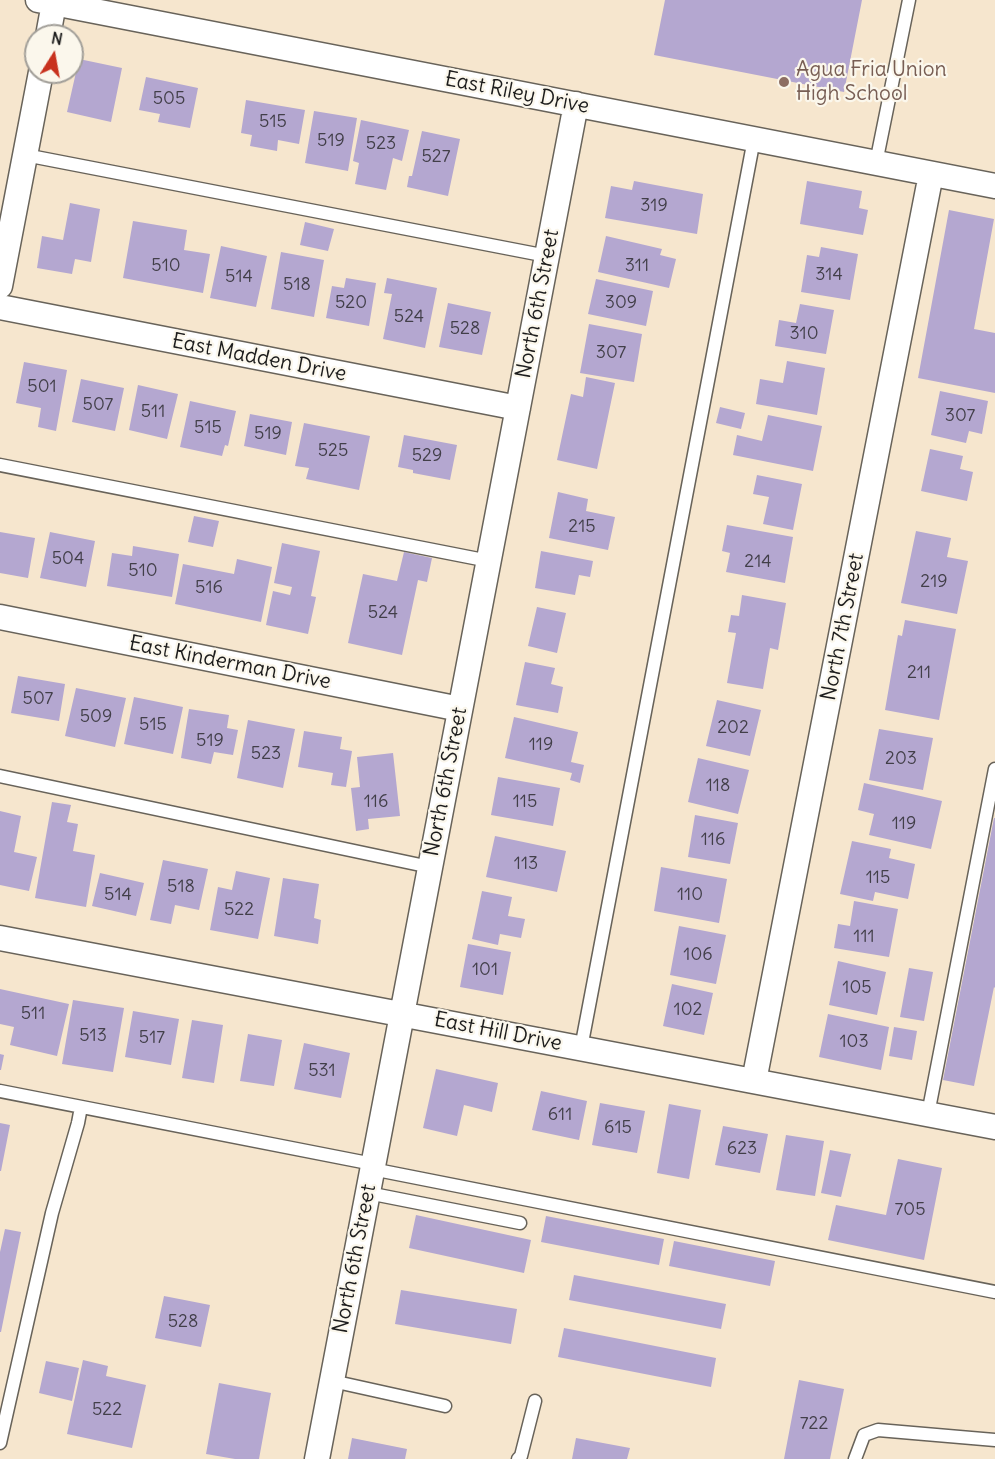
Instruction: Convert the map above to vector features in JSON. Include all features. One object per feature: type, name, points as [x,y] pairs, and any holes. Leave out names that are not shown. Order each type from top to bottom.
[{"type":"street","name":"East Riley Drive","points":[[51,1],[995,186]]},
{"type":"street","points":[[49,24],[51,1]]},
{"type":"street","points":[[0,286],[39,84]]},
{"type":"street","name":"North 6th Street","points":[[317,1459],[576,105]]},
{"type":"street","name":"North 7th Street","points":[[754,1081],[931,174]]},
{"type":"street","name":"East Madden Drive","points":[[0,307],[518,408]]},
{"type":"street","name":"East Kinderman Drive","points":[[0,617],[460,709]]},
{"type":"street","name":"East Hill Drive","points":[[0,938],[995,1126]]},
{"type":"lane","points":[[876,163],[909,0]]},
{"type":"lane","points":[[581,1048],[754,139]]},
{"type":"lane","points":[[25,155],[547,256]]},
{"type":"lane","points":[[0,465],[489,561]]},
{"type":"lane","points":[[928,1114],[995,769]]},
{"type":"lane","points":[[0,776],[430,867]]},
{"type":"lane","points":[[0,1091],[995,1292]]},
{"type":"lane","points":[[0,1443],[52,1213],[81,1107]]},
{"type":"lane","points":[[368,1193],[520,1223]]},
{"type":"lane","points":[[332,1381],[445,1406]]},
{"type":"lane","points":[[518,1459],[521,1456],[535,1401]]},
{"type":"lane","points":[[855,1459],[864,1435],[878,1430],[995,1440]]},
{"type":"building","points":[[665,0],[862,0],[844,92],[654,55]]},
{"type":"building","points":[[84,60],[122,68],[111,122],[67,112],[73,84],[84,84]]},
{"type":"building","points":[[146,77],[198,88],[190,128],[158,122],[160,114],[139,110]]},
{"type":"building","points":[[246,100],[305,110],[299,144],[278,140],[277,151],[250,146],[252,135],[241,133]]},
{"type":"building","points":[[314,111],[357,118],[348,171],[305,163]]},
{"type":"building","points":[[361,120],[409,130],[402,161],[393,158],[386,190],[355,184],[359,163],[353,161]]},
{"type":"building","points":[[422,131],[460,139],[448,196],[407,187],[409,176],[412,176]]},
{"type":"building","points":[[634,181],[703,194],[697,234],[605,218],[611,186],[632,190]]},
{"type":"building","points":[[807,181],[862,191],[859,208],[868,210],[863,235],[800,224]]},
{"type":"building","points":[[70,203],[100,209],[91,262],[75,259],[72,274],[37,268],[42,236],[63,240]]},
{"type":"building","points":[[949,210],[994,219],[974,329],[995,333],[995,393],[918,378]]},
{"type":"building","points":[[133,221],[187,230],[184,250],[210,254],[203,293],[123,278]]},
{"type":"building","points":[[305,222],[334,229],[328,251],[300,245]]},
{"type":"building","points":[[606,236],[662,249],[660,255],[676,259],[669,288],[598,272]]},
{"type":"building","points":[[221,246],[267,256],[256,307],[210,298]]},
{"type":"building","points":[[821,247],[858,254],[850,300],[801,292],[807,255],[819,257]]},
{"type":"building","points":[[281,252],[324,260],[314,317],[271,309]]},
{"type":"building","points":[[346,278],[376,283],[369,326],[326,318],[332,286],[344,288]]},
{"type":"building","points":[[387,278],[437,288],[425,348],[383,339],[392,294],[384,293]]},
{"type":"building","points":[[596,279],[653,291],[646,326],[588,314]]},
{"type":"building","points":[[448,303],[491,312],[482,355],[439,347]]},
{"type":"building","points":[[800,304],[834,310],[826,354],[775,346],[779,320],[796,323]]},
{"type":"building","points":[[589,324],[642,334],[634,382],[580,373]]},
{"type":"building","points":[[787,361],[825,368],[817,415],[756,404],[760,379],[783,383]]},
{"type":"building","points":[[24,362],[67,370],[56,431],[38,427],[41,408],[16,403]]},
{"type":"building","points":[[586,377],[615,383],[597,469],[557,460],[571,394],[583,397]]},
{"type":"building","points":[[81,379],[124,388],[115,431],[72,422]]},
{"type":"building","points":[[138,385],[178,394],[167,439],[129,430]]},
{"type":"building","points":[[940,391],[988,401],[982,434],[969,431],[966,443],[931,435]]},
{"type":"building","points":[[190,401],[236,411],[228,446],[225,445],[222,456],[180,447]]},
{"type":"building","points":[[720,407],[745,413],[741,429],[716,423]]},
{"type":"building","points":[[250,414],[292,422],[286,455],[244,446]]},
{"type":"building","points":[[768,415],[822,426],[813,471],[733,455],[737,435],[762,441]]},
{"type":"building","points":[[304,423],[370,436],[359,490],[306,479],[309,468],[295,466]]},
{"type":"building","points":[[404,435],[457,445],[450,480],[413,473],[413,470],[398,467]]},
{"type":"building","points":[[930,449],[963,456],[960,469],[973,472],[967,501],[921,491]]},
{"type":"building","points":[[757,475],[802,484],[793,530],[763,524],[769,497],[753,494]]},
{"type":"building","points":[[558,492],[588,499],[586,511],[615,517],[608,550],[549,538]]},
{"type":"building","points":[[194,516],[219,521],[213,547],[188,542]]},
{"type":"building","points":[[727,525],[793,537],[785,583],[726,572],[730,553],[722,551]]},
{"type":"building","points":[[916,531],[951,538],[947,557],[968,561],[957,614],[901,603]]},
{"type":"building","points":[[0,532],[35,538],[28,578],[0,573]]},
{"type":"building","points":[[50,532],[95,541],[86,587],[40,578]]},
{"type":"building","points":[[282,543],[320,551],[311,596],[316,597],[308,634],[266,625],[273,591],[290,595],[292,587],[274,583]]},
{"type":"building","points":[[133,546],[179,554],[172,597],[107,586],[112,553],[132,556]]},
{"type":"building","points":[[541,551],[593,561],[590,577],[579,575],[575,595],[535,588]]},
{"type":"building","points":[[404,552],[432,558],[427,582],[418,580],[402,655],[348,643],[363,574],[397,581]]},
{"type":"building","points":[[237,559],[272,567],[261,622],[175,604],[183,564],[234,574]]},
{"type":"building","points":[[742,595],[786,603],[778,650],[770,648],[763,689],[727,683],[736,633],[728,632],[731,615],[739,616]]},
{"type":"building","points":[[537,607],[566,613],[557,653],[528,646]]},
{"type":"building","points":[[905,620],[956,629],[939,720],[885,710],[898,635],[902,636]]},
{"type":"building","points":[[525,662],[555,668],[551,684],[563,687],[558,713],[516,705]]},
{"type":"building","points":[[18,676],[65,684],[59,721],[11,713]]},
{"type":"building","points":[[76,688],[126,698],[115,747],[65,736]]},
{"type":"building","points":[[134,697],[183,707],[173,754],[124,744]]},
{"type":"building","points":[[717,700],[761,710],[750,756],[706,746]]},
{"type":"building","points":[[189,709],[229,715],[227,728],[238,730],[233,755],[214,752],[211,764],[181,758]]},
{"type":"building","points":[[514,717],[578,732],[571,762],[584,765],[580,783],[570,780],[572,773],[505,758]]},
{"type":"building","points":[[248,720],[295,729],[283,788],[237,778]]},
{"type":"building","points":[[879,729],[933,738],[923,790],[869,780]]},
{"type":"building","points":[[304,731],[342,737],[340,749],[352,751],[346,787],[331,785],[333,773],[298,767]]},
{"type":"building","points":[[393,753],[400,816],[368,819],[369,829],[356,831],[351,788],[360,787],[357,757]]},
{"type":"building","points":[[698,758],[749,770],[738,814],[688,802]]},
{"type":"building","points":[[498,777],[560,788],[553,826],[491,815]]},
{"type":"building","points":[[864,783],[942,801],[931,849],[869,835],[874,814],[858,810]]},
{"type":"building","points":[[52,802],[71,805],[67,822],[78,824],[73,851],[95,855],[86,907],[35,898]]},
{"type":"building","points":[[0,811],[21,816],[14,852],[37,857],[29,891],[0,885]]},
{"type":"building","points":[[695,815],[738,823],[730,864],[688,857]]},
{"type":"building","points":[[994,818],[995,988],[974,1086],[943,1080]]},
{"type":"building","points":[[495,836],[566,851],[557,892],[486,877]]},
{"type":"building","points":[[852,841],[891,849],[889,858],[915,864],[908,899],[875,892],[873,901],[840,894]]},
{"type":"building","points":[[163,860],[208,869],[199,910],[175,905],[171,924],[150,920]]},
{"type":"building","points":[[661,867],[727,879],[719,923],[654,911]]},
{"type":"building","points":[[236,871],[270,878],[258,939],[210,930],[218,887],[232,890]]},
{"type":"building","points":[[100,873],[144,883],[136,916],[92,906]]},
{"type":"building","points":[[283,878],[319,884],[314,918],[321,920],[318,944],[274,936]]},
{"type":"building","points":[[482,891],[512,897],[508,916],[525,919],[521,938],[500,934],[498,945],[472,939]]},
{"type":"building","points":[[854,901],[898,909],[889,957],[834,948],[838,924],[850,926]]},
{"type":"building","points":[[679,926],[726,935],[716,984],[670,975]]},
{"type":"building","points":[[468,944],[511,952],[503,995],[460,987]]},
{"type":"building","points":[[838,961],[886,972],[877,1015],[829,1005]]},
{"type":"building","points":[[909,968],[933,972],[924,1021],[900,1017]]},
{"type":"building","points":[[672,984],[713,993],[704,1035],[663,1026]]},
{"type":"building","points":[[0,989],[69,1004],[57,1056],[10,1045],[14,1027],[0,1024]]},
{"type":"building","points":[[73,1000],[124,1008],[113,1072],[62,1064]]},
{"type":"building","points":[[133,1011],[179,1019],[171,1065],[125,1057]]},
{"type":"building","points":[[828,1014],[889,1027],[881,1070],[819,1057]]},
{"type":"building","points":[[192,1020],[223,1025],[214,1083],[182,1078]]},
{"type":"building","points":[[894,1027],[917,1031],[912,1060],[889,1056]]},
{"type":"building","points":[[248,1034],[282,1040],[274,1086],[240,1081]]},
{"type":"building","points":[[304,1043],[350,1053],[341,1098],[294,1089]]},
{"type":"building","points":[[0,1054],[4,1055],[1,1070],[0,1070]]},
{"type":"building","points":[[436,1069],[498,1083],[492,1112],[464,1105],[457,1136],[423,1128]]},
{"type":"building","points":[[541,1091],[587,1101],[579,1140],[532,1130]]},
{"type":"building","points":[[600,1103],[645,1111],[637,1153],[592,1145]]},
{"type":"building","points":[[669,1104],[701,1110],[689,1179],[657,1173]]},
{"type":"building","points":[[0,1123],[10,1125],[1,1171],[0,1171]]},
{"type":"building","points":[[723,1126],[768,1134],[760,1173],[715,1165]]},
{"type":"building","points":[[786,1135],[824,1141],[815,1196],[776,1190]]},
{"type":"building","points":[[830,1150],[851,1154],[841,1197],[821,1193]]},
{"type":"building","points":[[898,1159],[942,1168],[924,1260],[828,1240],[836,1205],[886,1215]]},
{"type":"building","points":[[416,1215],[531,1240],[524,1273],[409,1248]]},
{"type":"building","points":[[546,1216],[664,1239],[659,1265],[541,1242]]},
{"type":"building","points":[[5,1229],[21,1232],[0,1332],[0,1252]]},
{"type":"building","points":[[674,1241],[775,1261],[770,1286],[669,1266]]},
{"type":"building","points":[[574,1275],[726,1304],[721,1329],[569,1300]]},
{"type":"building","points":[[401,1290],[517,1309],[511,1344],[395,1324]]},
{"type":"building","points":[[164,1296],[210,1305],[201,1347],[155,1338]]},
{"type":"building","points":[[564,1328],[716,1358],[711,1387],[558,1357]]},
{"type":"building","points":[[83,1360],[108,1366],[106,1376],[146,1385],[132,1448],[67,1434]]},
{"type":"building","points":[[46,1361],[79,1368],[72,1401],[39,1393]]},
{"type":"building","points":[[799,1380],[844,1389],[830,1459],[784,1459]]},
{"type":"building","points":[[219,1383],[271,1393],[259,1459],[235,1459],[206,1454]]},
{"type":"building","points":[[352,1438],[407,1449],[405,1459],[348,1459]]},
{"type":"building","points":[[576,1438],[630,1448],[627,1459],[572,1459]]},
{"type":"place","name":"Agua Fria Union High School","points":[[784,82]]}]
